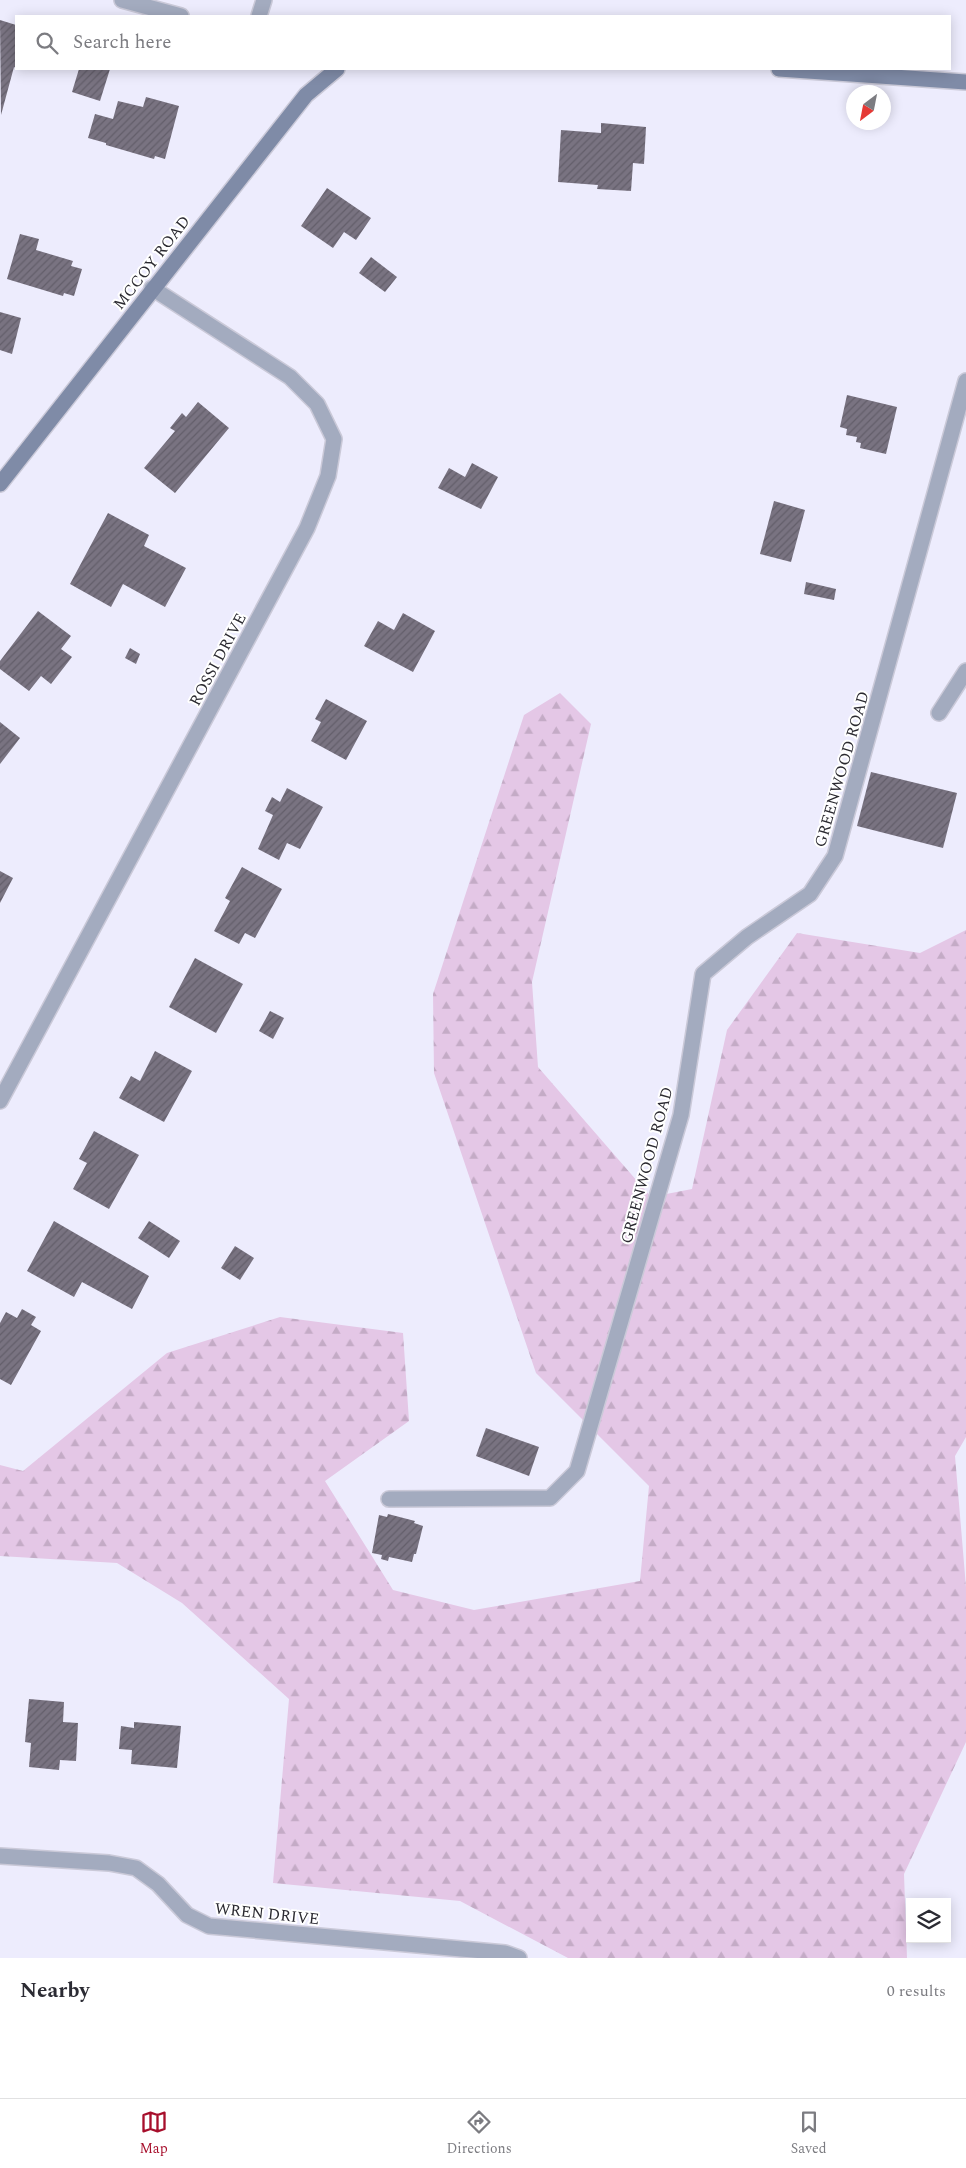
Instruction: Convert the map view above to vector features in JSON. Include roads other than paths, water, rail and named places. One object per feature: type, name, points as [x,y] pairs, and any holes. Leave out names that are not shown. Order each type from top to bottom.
[{"type":"street","points":[[122,0],[177,15]]},
{"type":"street","points":[[259,15],[264,0]]},
{"type":"street","name":"MCCOY ROAD","points":[[0,484],[152,288],[306,95],[336,70]]},
{"type":"street","points":[[793,70],[966,82]]},
{"type":"street","name":"ROSSI DRIVE","points":[[0,1101],[307,528],[328,476],[334,439],[317,404],[290,377],[152,288]]},
{"type":"street","name":"GREENWOOD ROAD","points":[[389,1499],[550,1498],[577,1471],[681,1115],[703,974],[747,937],[810,894],[835,856],[966,381]]},
{"type":"street","points":[[939,713],[966,670]]},
{"type":"street","name":"WREN DRIVE","points":[[0,1856],[110,1863],[136,1868],[158,1884],[187,1915],[209,1926],[505,1953],[519,1958]]}]
